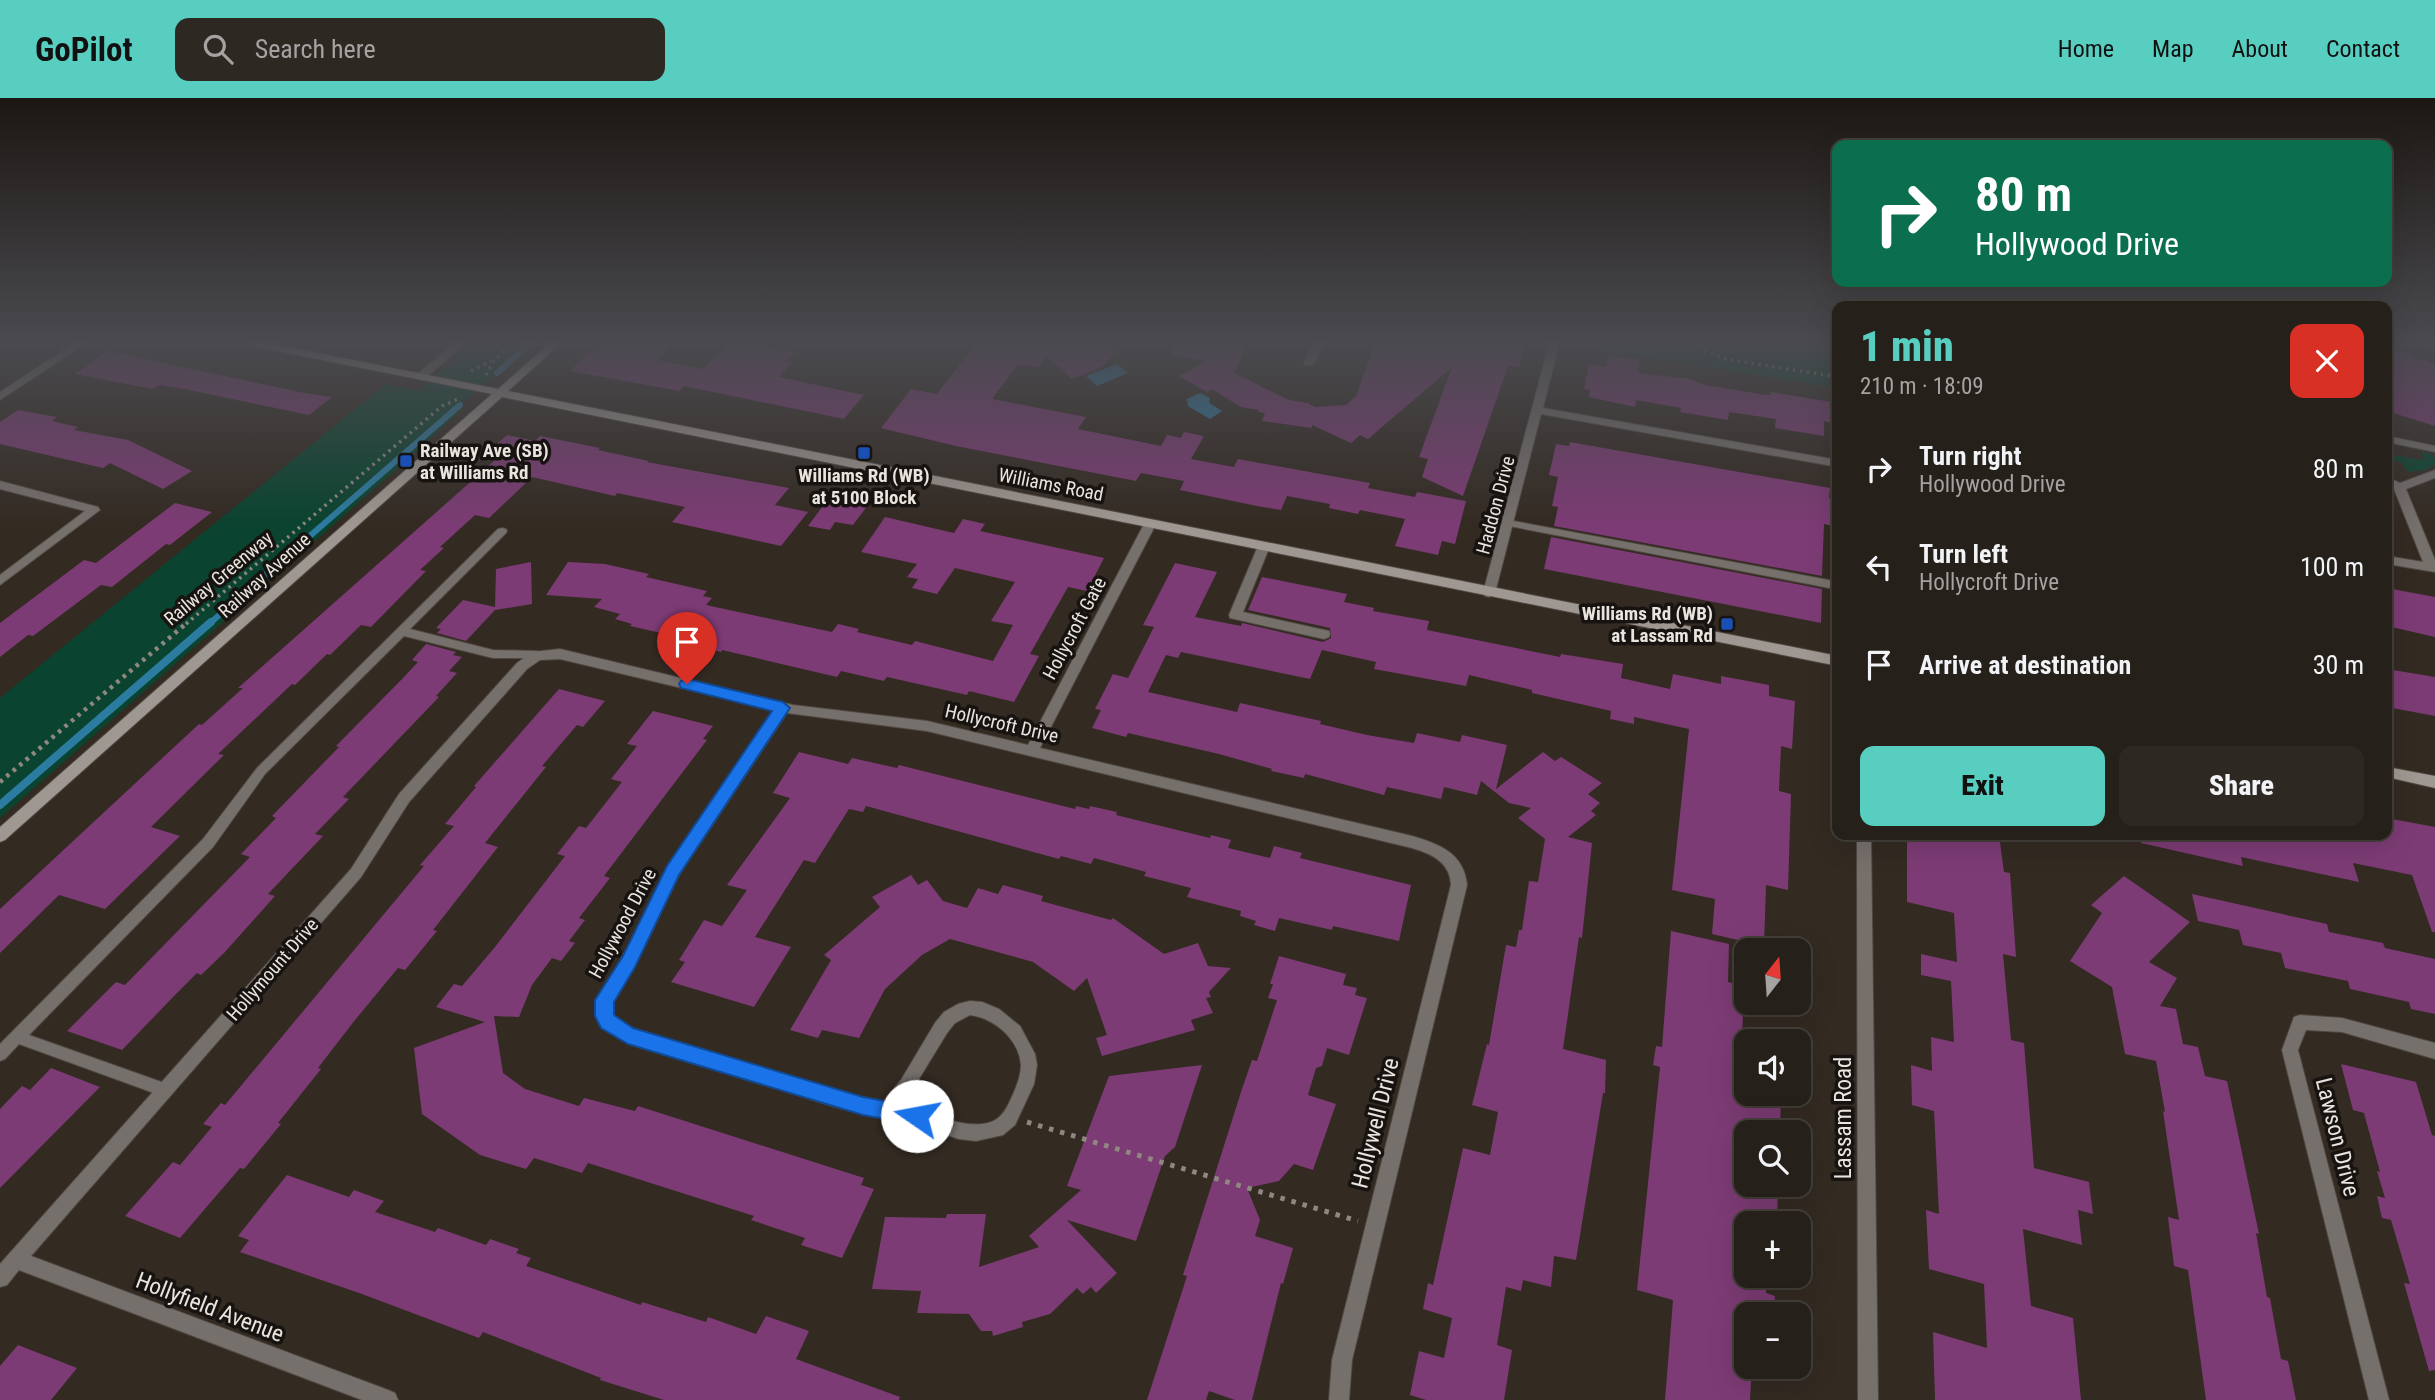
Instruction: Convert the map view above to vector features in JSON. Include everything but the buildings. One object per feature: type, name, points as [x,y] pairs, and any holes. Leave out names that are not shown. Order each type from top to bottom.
[{"type":"street","name":"Railway Avenue","points":[[0,836],[487,405]]},
{"type":"street","name":"Williams Road","points":[[558,405],[1832,660]]},
{"type":"street","name":"Haddon Drive","points":[[1489,593],[1539,405]]},
{"type":"street","points":[[1538,410],[1832,463]]},
{"type":"street","points":[[2392,440],[2435,449]]},
{"type":"street","points":[[2392,483],[2399,486],[2435,474]]},
{"type":"street","points":[[0,485],[94,510],[0,581]]},
{"type":"street","points":[[2399,486],[2433,568]]},
{"type":"street","name":"Hollycroft Gate","points":[[1032,750],[1150,524]]},
{"type":"street","points":[[1264,546],[1235,615],[1324,634]]},
{"type":"street","points":[[2392,561],[2433,568]]},
{"type":"street","name":"Hollycroft Drive","points":[[537,655],[549,653],[571,656],[783,708],[928,726],[1412,842],[1440,852],[1451,860]]},
{"type":"street","name":"Hollymount Drive","points":[[0,1278],[356,873],[404,798],[522,666],[537,655]]},
{"type":"street","name":"Hollywood Drive","points":[[783,708],[673,871],[629,961],[605,1000],[605,1016],[613,1027],[628,1035],[863,1106],[887,1109],[977,1133],[998,1129],[1011,1116]]},
{"type":"street","points":[[2392,773],[2435,782]]},
{"type":"street","name":"Lassam Road","points":[[1864,840],[1868,1400]]},
{"type":"street","name":"Hollywell Drive","points":[[1339,1400],[1342,1360],[1459,886],[1459,876],[1451,860]]},
{"type":"street","points":[[887,1109],[904,1093],[946,1020],[968,1008],[988,1013],[1005,1023],[1027,1054],[1027,1079],[1011,1116]]},
{"type":"street","name":"Lawson Drive","points":[[2379,1400],[2290,1049],[2300,1022],[2342,1025],[2435,1051]]},
{"type":"street","name":"Hollyfield Avenue","points":[[16,1261],[388,1400]]},
{"type":"lane","points":[[1508,523],[1829,584]]},
{"type":"lane","points":[[0,1054],[208,843],[261,771],[502,531]]},
{"type":"lane","points":[[401,631],[493,654],[537,655]]},
{"type":"lane","points":[[17,1037],[165,1090]]},
{"type":"path","name":"Railway Greenway","points":[[0,782],[443,405]]},
{"type":"path","points":[[1011,1116],[1375,1226]]},
{"type":"green space","points":[[360,405],[460,405],[461,410],[406,461],[0,818],[0,698]]},
{"type":"green space","points":[[2422,451],[2431,454],[2435,460],[2434,465],[2426,470],[2408,472],[2401,462],[2392,460],[2392,455],[2423,460]]},
{"type":"water","points":[[1212,405],[1222,411],[1210,419],[1188,406]]},
{"type":"waterway","points":[[209,624],[460,405]]},
{"type":"waterway","points":[[0,805],[211,622]]},
{"type":"place","name":"Williams Rd (WB) at 5100 Block","points":[[864,453]]},
{"type":"place","name":"Railway Ave (SB) at Williams Rd","points":[[406,461]]},
{"type":"place","name":"Williams Rd (WB) at Lassam Rd","points":[[1727,624]]},
{"type":"route","points":[[687,684],[783,708],[673,871],[629,961],[608,993],[604,1008],[608,1022],[628,1035],[863,1106],[917,1116]]}]
